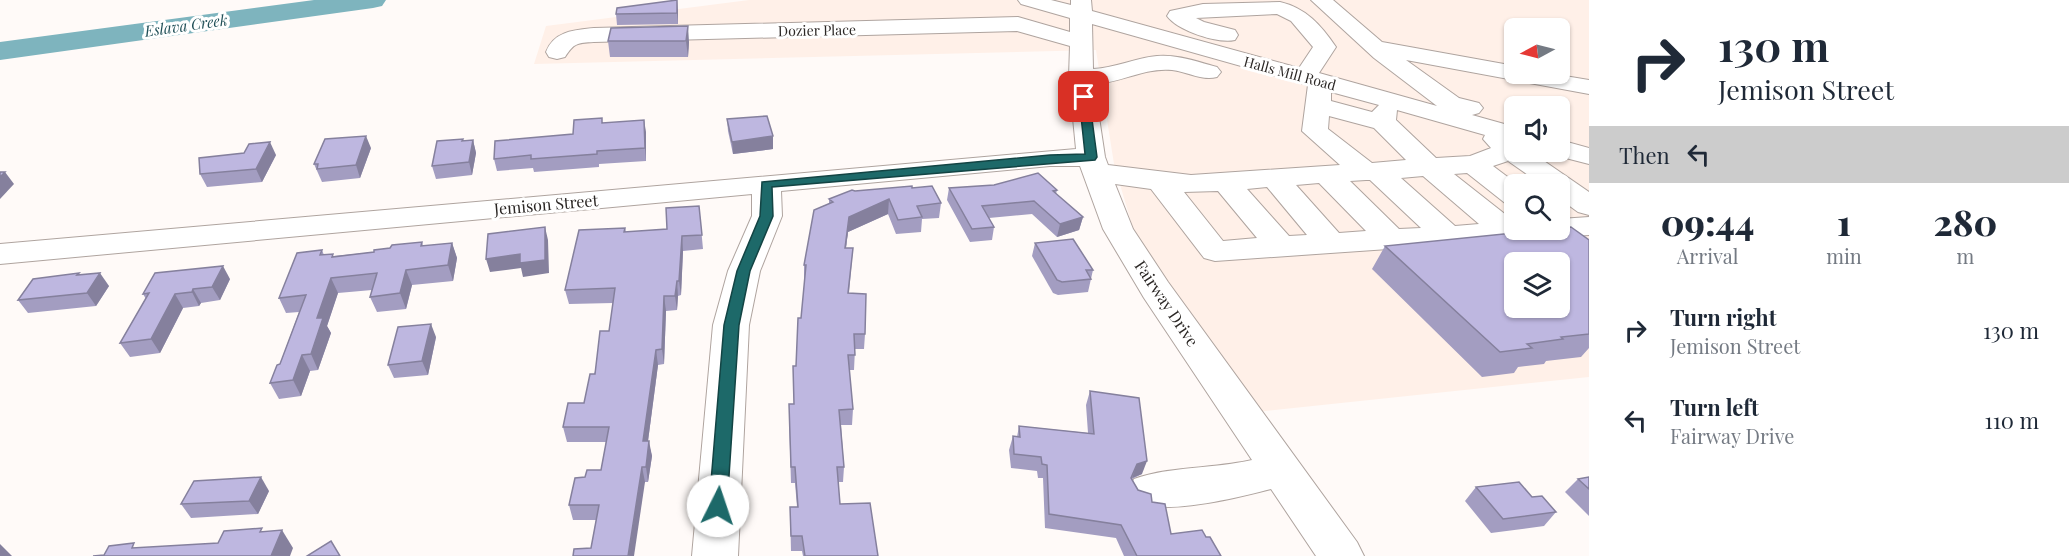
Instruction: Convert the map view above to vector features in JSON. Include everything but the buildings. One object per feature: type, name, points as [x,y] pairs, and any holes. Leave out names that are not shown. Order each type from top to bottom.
[{"type":"street","points":[[1028,0],[1087,15]]},
{"type":"street","points":[[1321,0],[1375,47],[1450,103],[1504,117]]},
{"type":"street","points":[[1448,235],[1372,172],[1315,131],[1315,85],[1325,46],[1299,16],[1280,8],[1203,10],[1178,16],[1315,85],[1385,111],[1475,124],[1504,138]]},
{"type":"street","name":"Halls Mill Road","points":[[1087,15],[1315,85]]},
{"type":"street","name":"Dozier Place","points":[[557,52],[560,44],[575,37],[594,35],[1018,24],[1087,15]]},
{"type":"street","name":"Fairway Drive","points":[[1087,15],[1081,77],[1094,165],[1118,229],[1156,290],[1341,556]]},
{"type":"street","points":[[1375,47],[1504,72]]},
{"type":"street","points":[[1081,77],[1105,76],[1156,63],[1173,63],[1315,85]]},
{"type":"street","points":[[1570,84],[1589,87]]},
{"type":"street","points":[[1385,111],[1429,167],[1504,220]]},
{"type":"street","points":[[1570,135],[1589,140]]},
{"type":"street","name":"Jemison Street","points":[[0,254],[1050,158],[1094,165],[1160,182],[1191,184],[1473,164],[1504,148]]},
{"type":"street","points":[[1570,156],[1587,170]]},
{"type":"street","points":[[1537,162],[1589,206]]},
{"type":"street","points":[[1473,164],[1504,188]]},
{"type":"street","points":[[1326,175],[1390,238]]},
{"type":"street","points":[[1274,178],[1330,242]]},
{"type":"street","points":[[1160,182],[1215,251],[1504,231]]},
{"type":"street","points":[[1226,182],[1280,246]]},
{"type":"street","points":[[715,556],[731,325],[744,271],[766,216],[766,184]]},
{"type":"street","points":[[1570,228],[1589,226]]},
{"type":"street","points":[[1570,238],[1589,253]]},
{"type":"street","points":[[1149,491],[1231,482],[1281,469]]},
{"type":"shaded area","points":[[749,0],[1589,0],[1589,377],[1256,412],[1134,232],[1114,164],[1096,50],[534,64],[546,26]]},
{"type":"waterway","name":"Eslava Creek","points":[[0,51],[373,0]]},
{"type":"route","points":[[718,506],[731,325],[744,271],[766,216],[766,184],[1050,158],[1091,157],[1084,97]]}]
